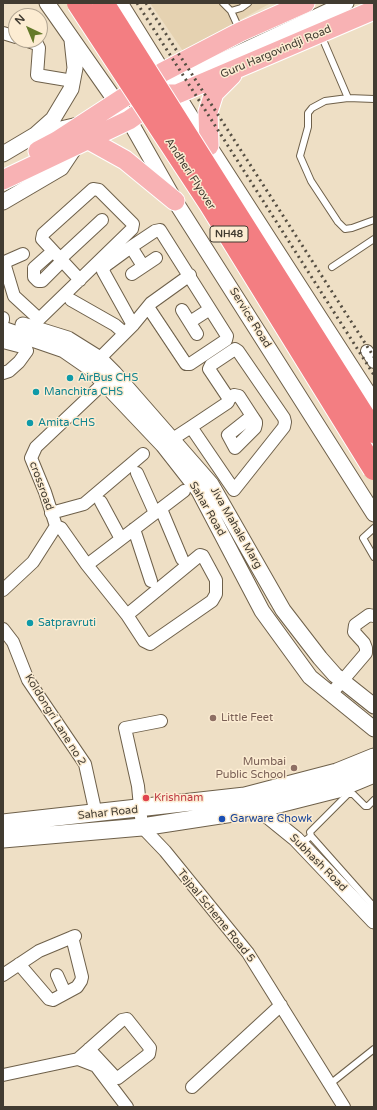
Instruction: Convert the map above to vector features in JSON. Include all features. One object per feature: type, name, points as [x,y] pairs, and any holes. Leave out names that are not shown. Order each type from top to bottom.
[{"type":"highway","name":"Andheri Flyover","points":[[78,3],[210,204],[374,469]]},
{"type":"highway","name":"Andheri Flyover","points":[[103,3],[374,432]]},
{"type":"main road","points":[[3,170],[129,120],[169,86],[240,32],[305,3]]},
{"type":"main road","name":"Guru Hargovindji Road","points":[[169,86],[241,67],[272,45],[320,34],[374,10]]},
{"type":"main road","points":[[209,146],[208,112],[214,93],[241,67]]},
{"type":"main road","points":[[3,180],[73,141],[116,102],[169,86]]},
{"type":"main road","points":[[73,141],[125,160],[175,201]]},
{"type":"main road","name":"Sahar Road","points":[[3,823],[141,809],[258,802],[374,757]]},
{"type":"main road","name":"Sahar Road","points":[[3,839],[142,827],[258,802],[338,789],[374,774]]},
{"type":"street","points":[[47,3],[116,102]]},
{"type":"street","points":[[120,3],[169,86],[374,402]]},
{"type":"street","points":[[169,86],[272,45],[346,3]]},
{"type":"street","points":[[3,154],[35,135],[53,119],[71,89],[76,68],[71,37]]},
{"type":"street","points":[[39,48],[37,75],[73,81]]},
{"type":"street","name":"Service Road","points":[[116,102],[129,120],[175,201],[374,514]]},
{"type":"street","points":[[3,202],[61,168],[73,141],[35,135]]},
{"type":"street","points":[[23,254],[7,261],[5,266],[14,296],[35,323],[80,280],[132,229],[133,224],[99,190],[93,189],[43,234],[42,239],[80,280]]},
{"type":"street","points":[[58,257],[102,220]]},
{"type":"street","points":[[129,329],[103,271],[105,266],[131,247],[155,231],[160,230],[190,275],[227,336],[226,340],[190,364],[186,364],[148,307]]},
{"type":"street","points":[[131,247],[144,266]]},
{"type":"street","points":[[132,274],[156,258]]},
{"type":"street","points":[[3,328],[95,363],[129,329],[151,303],[190,275]]},
{"type":"street","points":[[71,300],[115,325],[129,329]]},
{"type":"street","points":[[190,322],[210,309]]},
{"type":"street","points":[[182,310],[197,334]]},
{"type":"street","name":"Jiva Mahale Marg","points":[[3,319],[35,323],[68,339],[95,363],[168,442],[211,484],[283,610],[330,670],[374,706]]},
{"type":"street","points":[[3,342],[26,348],[27,351],[19,362],[9,371],[3,373]]},
{"type":"street","points":[[191,427],[233,490],[236,490],[284,427],[285,422],[276,405],[235,349],[211,365],[210,369],[229,398]]},
{"type":"street","points":[[367,351],[374,362]]},
{"type":"street","name":"crossroad","points":[[56,526],[45,492],[31,458],[36,447],[109,378]]},
{"type":"street","points":[[168,442],[227,403],[229,398],[234,395],[238,396],[252,416]]},
{"type":"street","name":"Sahar Road","points":[[168,442],[199,491],[262,611],[284,642],[310,677],[374,729]]},
{"type":"street","points":[[51,513],[84,504],[143,454]]},
{"type":"street","points":[[137,473],[182,559]]},
{"type":"street","points":[[87,565],[184,491]]},
{"type":"street","points":[[101,502],[121,539]]},
{"type":"street","points":[[218,527],[231,519]]},
{"type":"street","points":[[3,590],[33,562],[56,526],[61,528],[87,565],[127,615],[144,641],[150,644],[212,602],[217,588],[216,580],[203,556],[200,555],[127,615]]},
{"type":"street","points":[[134,529],[151,581]]},
{"type":"street","points":[[236,562],[250,553]]},
{"type":"street","points":[[331,694],[370,657],[364,643],[354,632],[355,625],[369,615],[374,616]]},
{"type":"street","name":"Koldongri Lane no 2","points":[[3,629],[13,642],[28,680],[85,764],[96,814]]},
{"type":"street","points":[[284,642],[299,631]]},
{"type":"street","points":[[362,719],[374,706]]},
{"type":"street","points":[[142,827],[138,786],[125,728],[161,721]]},
{"type":"street","name":"Subhash Road","points":[[258,802],[306,840],[374,921]]},
{"type":"street","name":"Tejpal Scheme Road 5","points":[[142,827],[165,851],[248,953],[344,1107]]},
{"type":"street","points":[[3,975],[19,964],[39,951],[73,936],[82,978],[78,986],[53,1000],[49,999],[19,964]]},
{"type":"street","points":[[57,975],[64,993]]},
{"type":"street","points":[[192,1087],[281,1005]]},
{"type":"street","points":[[3,1075],[78,1059],[122,1020],[127,1019],[150,1048],[149,1054],[118,1078],[96,1066],[78,1059]]},
{"type":"street","points":[[89,1049],[127,1107]]},
{"type":"lane","points":[[223,3],[231,11],[240,32]]},
{"type":"lane","points":[[231,11],[241,8],[248,3]]},
{"type":"lane","points":[[320,34],[348,98]]},
{"type":"lane","points":[[374,99],[348,98],[325,102],[312,108],[308,113],[308,127],[300,156],[311,181],[338,222],[345,229],[374,220]]},
{"type":"lane","points":[[332,267],[374,239]]},
{"type":"lane","points":[[374,528],[363,538],[374,557]]},
{"type":"lane","points":[[374,800],[368,806],[365,806],[353,794],[348,794],[310,832],[306,840],[374,907]]},
{"type":"lane","points":[[330,1084],[374,1049]]},
{"type":"shaded area","points":[[150,3],[271,3],[183,51]]},
{"type":"railway","points":[[137,3],[374,375]]},
{"type":"railway","points":[[146,3],[374,357]]},
{"type":"place","name":"AirBus CHS","points":[[70,378]]},
{"type":"place","name":"Manchitra CHS","points":[[36,392]]},
{"type":"place","name":"Amita CHS","points":[[30,423]]},
{"type":"place","name":"Satpravruti","points":[[30,623]]},
{"type":"place","name":"Little Feet","points":[[213,718]]},
{"type":"place","name":"Mumbai Public School","points":[[294,768]]},
{"type":"place","name":"Krishnam","points":[[146,798]]},
{"type":"place","name":"Garware Chowk","points":[[222,819]]}]
